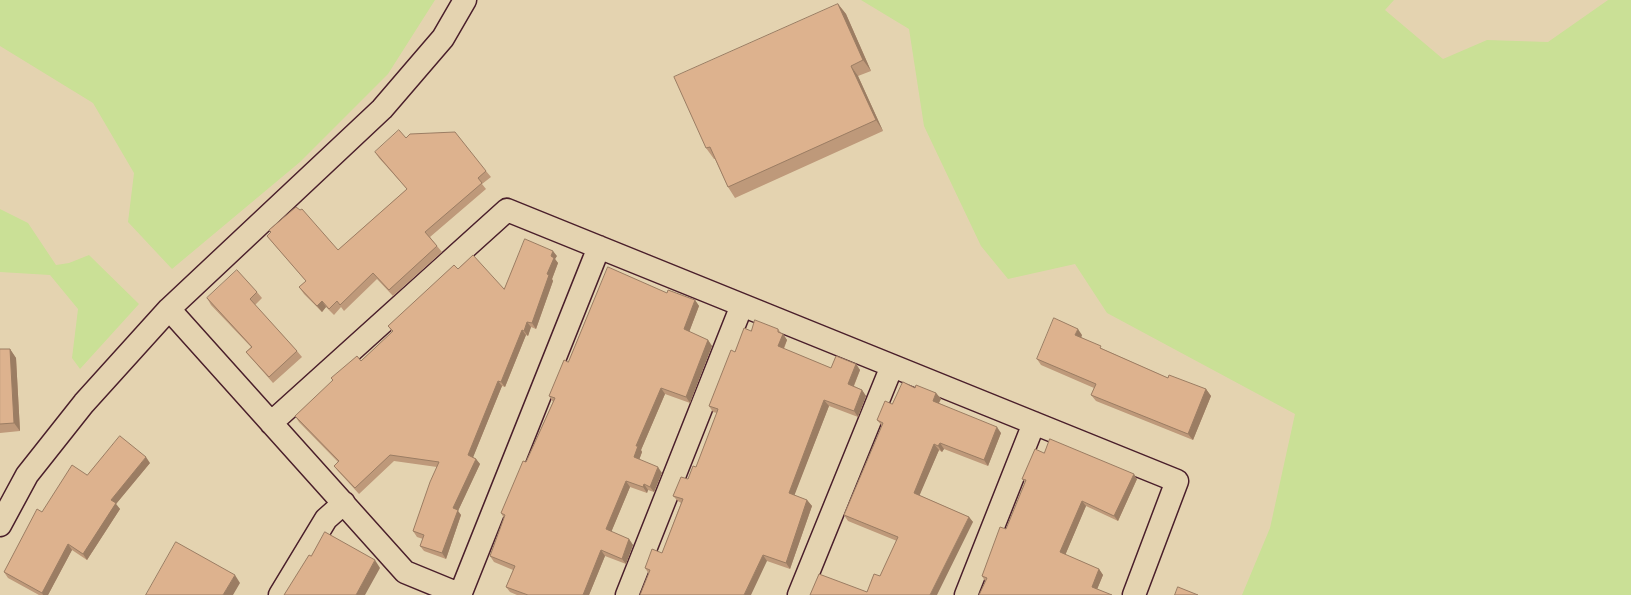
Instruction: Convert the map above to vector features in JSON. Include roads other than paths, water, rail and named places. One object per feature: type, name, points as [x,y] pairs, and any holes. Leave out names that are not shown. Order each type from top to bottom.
[{"type":"street","points":[[0,525],[27,475],[84,403],[169,309],[382,109],[443,38],[465,0]]},
{"type":"street","points":[[271,423],[507,210],[1178,481],[1134,595]]},
{"type":"street","points":[[169,309],[405,572],[460,595],[599,247]]},
{"type":"street","points":[[627,595],[742,305]]},
{"type":"street","points":[[798,595],[892,366]]},
{"type":"street","points":[[966,595],[1034,423]]},
{"type":"street","points":[[280,595],[326,519],[344,504]]}]
